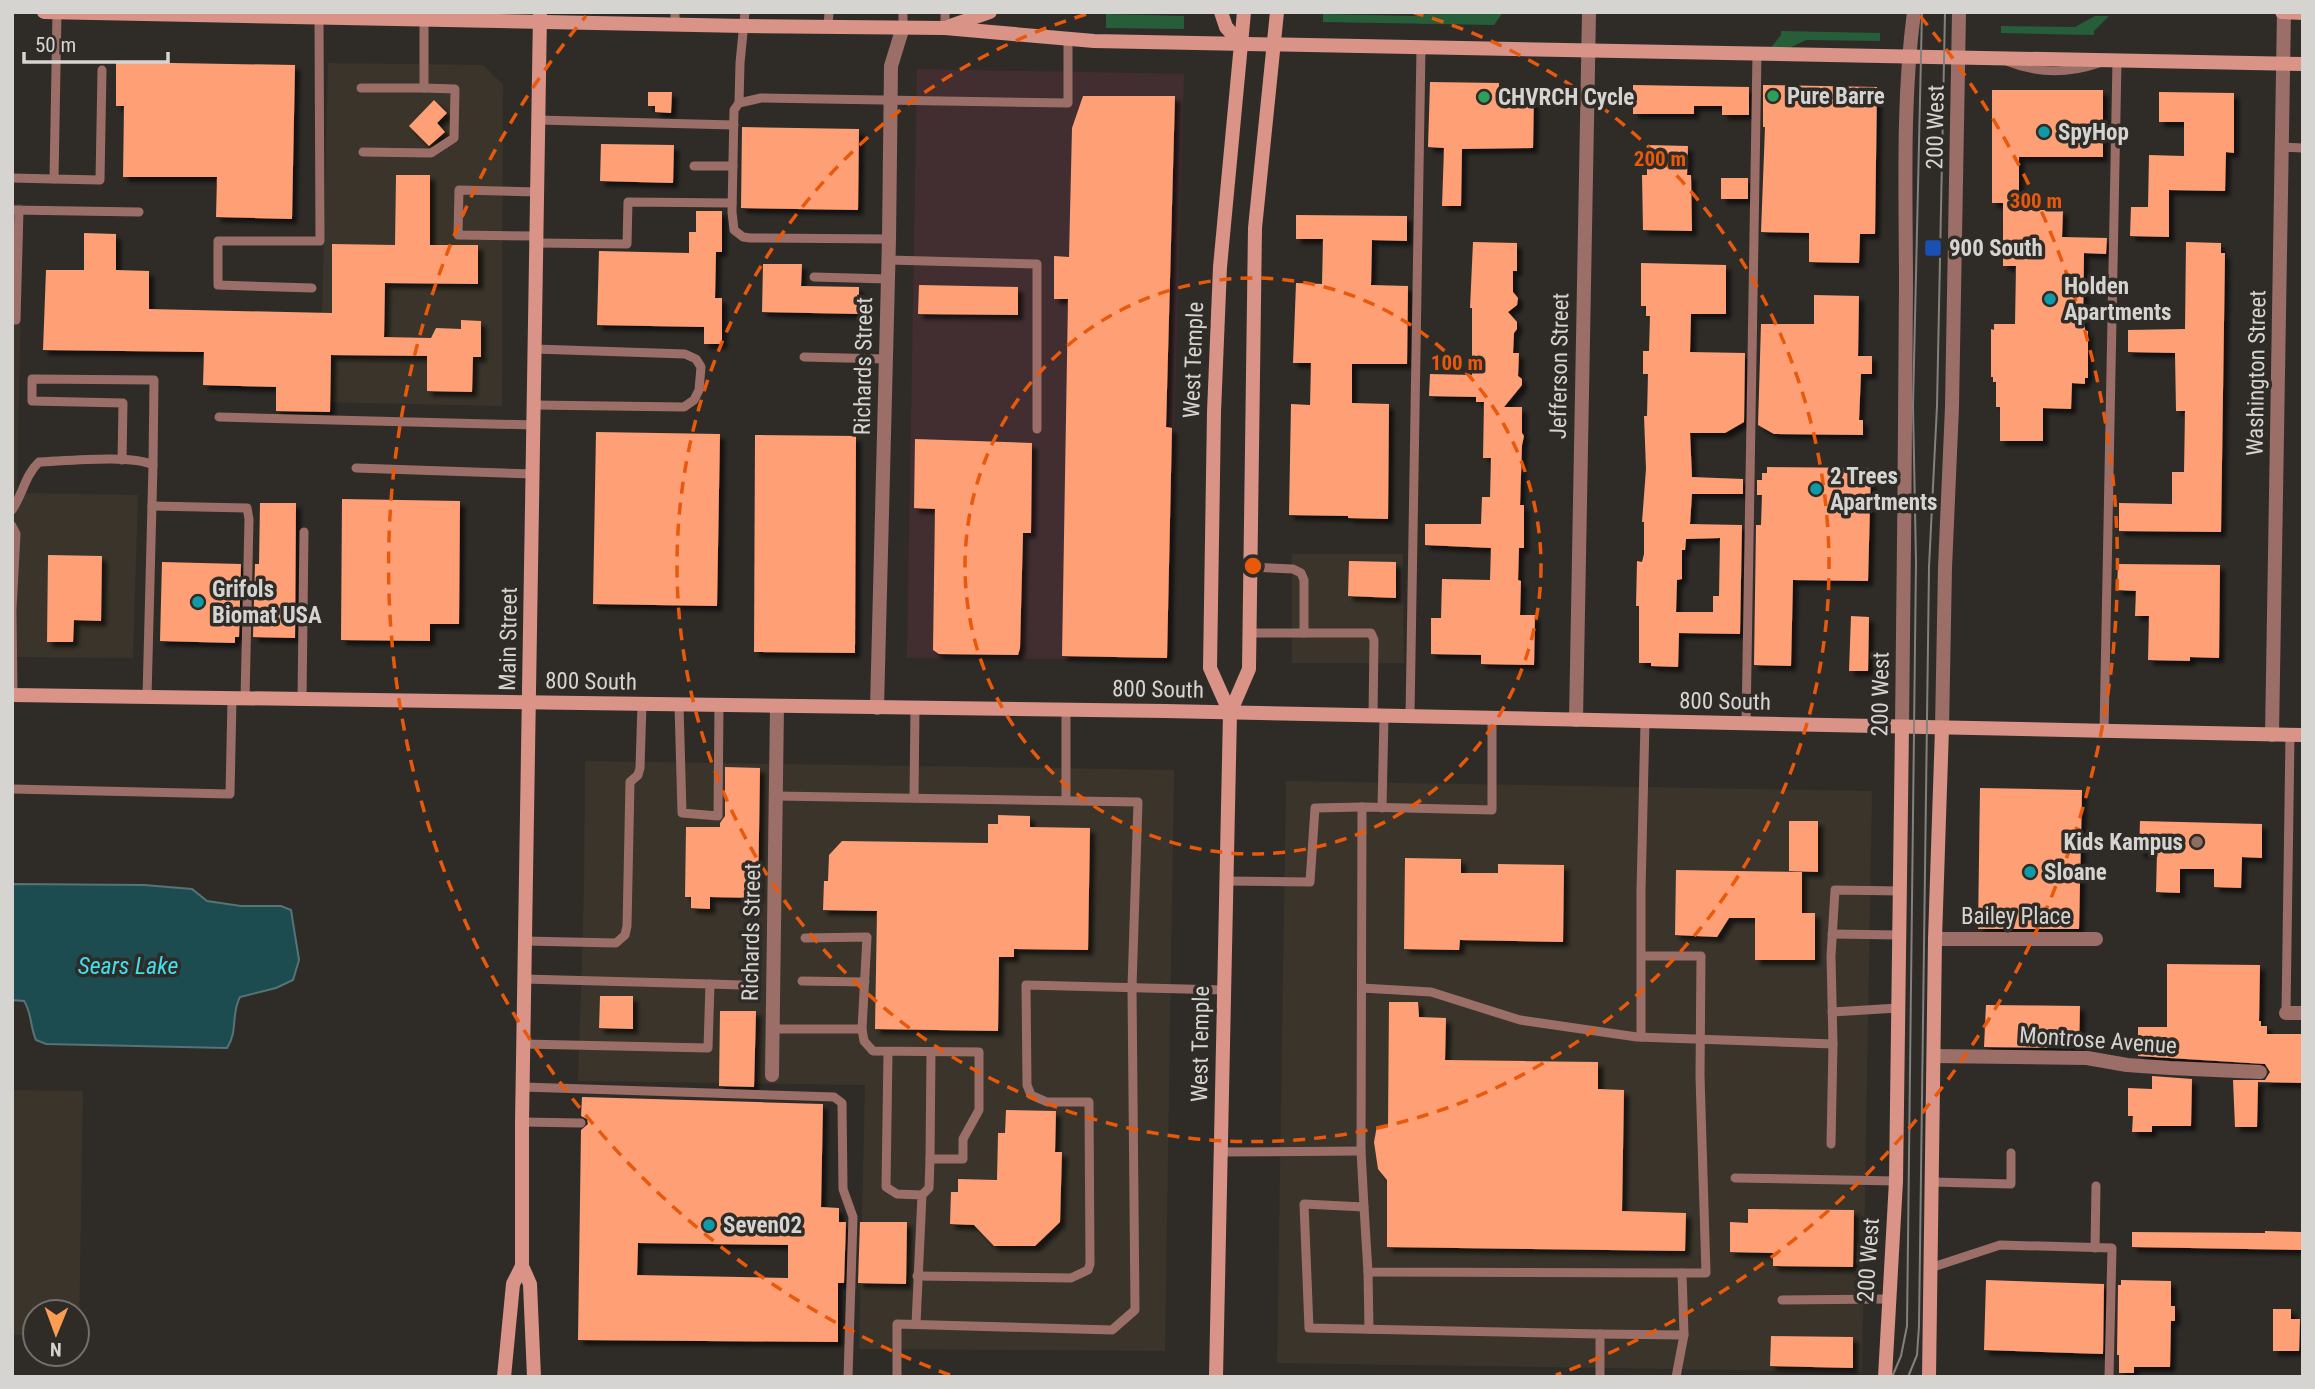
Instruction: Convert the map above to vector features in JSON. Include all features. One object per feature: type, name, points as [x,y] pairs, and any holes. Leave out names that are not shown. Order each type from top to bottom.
[{"type":"street","points":[[44,12],[424,19],[540,17],[903,20],[945,28],[1068,40],[2303,64]]},
{"type":"street","points":[[945,28],[990,12]]},
{"type":"street","points":[[1221,12],[1226,27],[1241,44]]},
{"type":"street","name":"West Temple","points":[[1230,713],[1210,668],[1213,440],[1219,291],[1244,12]]},
{"type":"street","name":"West Temple","points":[[1216,1377],[1230,713],[1249,669],[1255,228],[1277,12]]},
{"type":"street","name":"Jefferson Street","points":[[1576,720],[1589,12]]},
{"type":"street","name":"200 West","points":[[1885,1377],[1896,1181],[1908,56],[1914,12]]},
{"type":"street","name":"200 West","points":[[1929,1377],[1935,939],[1953,393],[1959,12]]},
{"type":"street","points":[[2283,12],[2303,13]]},
{"type":"street","name":"Washington Street","points":[[2272,735],[2283,12]]},
{"type":"street","name":"Main Street","points":[[534,1377],[530,1284],[522,1266],[522,1122],[540,17]]},
{"type":"street","name":"Richards Street","points":[[877,708],[889,260],[891,66],[903,20]]},
{"type":"street","name":"800 South","points":[[13,695],[1409,716],[2296,735]]},
{"type":"street","name":"Richards Street","points":[[772,1075],[777,706]]},
{"type":"street","name":"Bailey Place","points":[[1935,939],[2096,939]]},
{"type":"street","points":[[2286,1013],[2303,1013]]},
{"type":"street","name":"Montrose Avenue","points":[[1934,1056],[2087,1058],[2127,1065],[2260,1072]]},
{"type":"street","name":"Main Street","points":[[503,1377],[513,1284],[522,1266]]},
{"type":"lane","points":[[54,179],[57,12]]},
{"type":"lane","points":[[945,28],[946,12]]},
{"type":"lane","points":[[312,288],[218,285],[218,241],[320,242],[319,17]]},
{"type":"lane","points":[[424,19],[424,88]]},
{"type":"lane","points":[[745,19],[739,103],[734,110],[734,230],[743,237],[889,239]]},
{"type":"lane","points":[[739,103],[761,98],[1068,103],[1068,40]]},
{"type":"lane","points":[[1409,716],[1421,48]]},
{"type":"lane","points":[[1746,724],[1757,53]]},
{"type":"lane","points":[[2104,732],[2111,61]]},
{"type":"lane","points":[[12,178],[100,180],[102,70]]},
{"type":"lane","points":[[361,88],[455,89],[454,138],[431,153],[363,152]]},
{"type":"lane","points":[[538,120],[734,125]]},
{"type":"lane","points":[[2283,147],[2303,148]]},
{"type":"lane","points":[[694,166],[733,166]]},
{"type":"lane","points":[[538,192],[459,190],[458,234],[628,244],[628,202],[732,204]]},
{"type":"lane","points":[[12,320],[16,320],[16,210],[139,212]]},
{"type":"lane","points":[[889,260],[1037,264],[1037,429]]},
{"type":"lane","points":[[814,277],[888,279]]},
{"type":"lane","points":[[534,405],[684,407],[694,400],[699,390],[701,368],[696,359],[685,354],[535,349]]},
{"type":"lane","points":[[804,357],[886,359]]},
{"type":"lane","points":[[122,460],[123,403],[32,401],[32,379],[154,380],[147,697]]},
{"type":"lane","points":[[219,417],[534,425]]},
{"type":"lane","points":[[12,510],[22,495],[29,472],[39,462],[122,460],[145,461],[153,466]]},
{"type":"lane","points":[[356,468],[533,474]]},
{"type":"lane","points":[[12,789],[230,794],[239,699],[249,519],[247,508],[152,506]]},
{"type":"lane","points":[[13,695],[14,530]]},
{"type":"lane","points":[[302,700],[304,532]]},
{"type":"lane","points":[[1250,567],[1293,569],[1301,573],[1304,580],[1304,633]]},
{"type":"lane","points":[[1249,633],[1371,633],[1374,640],[1382,808]]},
{"type":"lane","points":[[525,942],[615,943],[625,935],[628,926],[631,782],[638,775],[640,768],[642,704]]},
{"type":"lane","points":[[679,705],[682,813],[718,816],[719,705]]},
{"type":"lane","points":[[914,797],[915,708]]},
{"type":"lane","points":[[1066,710],[1066,800]]},
{"type":"lane","points":[[1227,881],[1310,883],[1315,808],[1492,810],[1492,719]]},
{"type":"lane","points":[[1642,1037],[1641,891],[1645,722]]},
{"type":"lane","points":[[2286,1013],[2296,735]]},
{"type":"lane","points":[[776,796],[1138,802],[1132,987],[1135,1310],[1112,1330],[897,1324],[897,1377]]},
{"type":"lane","points":[[1362,807],[1361,1151],[1369,1329]]},
{"type":"lane","points":[[1831,1144],[1832,934],[1835,890],[1900,891]]},
{"type":"lane","points":[[1832,934],[1899,935]]},
{"type":"lane","points":[[805,938],[867,937],[862,1029],[864,1041],[873,1051],[979,1052],[979,1110],[963,1139],[963,1159],[930,1159]]},
{"type":"lane","points":[[1368,1272],[1706,1273],[1700,1038],[1701,956],[1642,956]]},
{"type":"lane","points":[[524,979],[741,985]]},
{"type":"lane","points":[[803,981],[864,982]]},
{"type":"lane","points":[[523,1044],[708,1048],[710,984]]},
{"type":"lane","points":[[917,1276],[1071,1278],[1088,1270],[1088,1102],[1047,1102],[1031,1095],[1027,1085],[1026,985],[1224,990]]},
{"type":"lane","points":[[1362,988],[1431,992],[1520,1020],[1642,1037],[1833,1044]]},
{"type":"lane","points":[[1832,1012],[1898,1008]]},
{"type":"lane","points":[[773,1029],[862,1029]]},
{"type":"lane","points":[[888,1052],[886,1188],[897,1194],[922,1195]]},
{"type":"lane","points":[[916,1324],[922,1195],[929,1188],[930,1052]]},
{"type":"lane","points":[[523,1087],[834,1097],[842,1103],[843,1189],[853,1217],[848,1377]]},
{"type":"lane","points":[[522,1122],[581,1123]]},
{"type":"lane","points":[[1221,1152],[1361,1151]]},
{"type":"lane","points":[[1932,1182],[2011,1184],[2011,1153]]},
{"type":"lane","points":[[1735,1178],[1896,1181]]},
{"type":"lane","points":[[2095,1248],[2096,1186]]},
{"type":"lane","points":[[1364,1207],[1304,1204],[1308,1328],[1684,1335]]},
{"type":"lane","points":[[1930,1268],[2000,1245],[2112,1248],[2109,1377]]},
{"type":"lane","points":[[1676,1377],[1684,1335],[1682,1273]]},
{"type":"lane","points":[[1782,1300],[1888,1299]]},
{"type":"lane","points":[[1600,1334],[1600,1377]]},
{"type":"shaded area","points":[[328,63],[483,65],[503,85],[502,406],[320,402]]},
{"type":"shaded area","points":[[917,69],[1184,74],[1168,659],[907,658]]},
{"type":"shaded area","points":[[12,204],[23,204],[17,493],[138,495],[133,658],[12,657]]},
{"type":"shaded area","points":[[1292,554],[1403,554],[1404,663],[1292,663]]},
{"type":"shaded area","points":[[585,761],[1174,770],[1165,1351],[859,1349],[865,1085],[578,1081]]},
{"type":"shaded area","points":[[1286,781],[1872,791],[1862,1372],[1277,1363]]},
{"type":"shaded area","points":[[12,1090],[83,1091],[80,1298],[21,1298],[21,1335],[12,1335]]},
{"type":"green space","points":[[1443,12],[1503,12],[1494,25],[1323,22],[1323,14],[1414,16]]},
{"type":"green space","points":[[1106,14],[1184,16],[1184,29],[1106,28]]},
{"type":"green space","points":[[2095,16],[2109,16],[2094,31],[2094,35],[2001,33],[2001,26],[2075,27]]},
{"type":"green space","points":[[1781,31],[1880,33],[1880,41],[1806,40],[1785,50],[1769,50],[1781,35]]},
{"type":"water","name":"Sears Lake","points":[[12,884],[144,885],[192,889],[207,901],[241,906],[281,906],[291,910],[299,960],[293,980],[276,988],[240,997],[227,1048],[46,1044],[36,1040],[24,1001],[12,1000]]},
{"type":"building","points":[[116,62],[295,65],[292,219],[216,217],[217,177],[123,177],[124,106],[116,106]]},
{"type":"building","points":[[1430,82],[1499,83],[1499,90],[1534,90],[1533,148],[1462,149],[1461,206],[1442,206],[1444,148],[1428,147]]},
{"type":"building","points":[[1633,85],[1749,87],[1749,115],[1722,115],[1722,106],[1694,106],[1694,114],[1633,114]]},
{"type":"building","points":[[1763,85],[1877,87],[1875,234],[1860,234],[1859,263],[1809,262],[1809,233],[1761,232],[1765,127]]},
{"type":"building","points":[[1992,90],[2103,90],[2103,157],[2019,157],[2019,210],[2063,210],[2062,237],[2107,238],[2106,254],[2084,253],[2083,325],[2085,331],[2088,331],[2088,378],[2085,378],[2085,384],[2072,383],[2071,409],[2043,408],[2043,441],[2000,441],[2000,407],[1996,407],[1996,382],[1993,382],[1991,377],[1991,329],[1994,330],[1994,324],[2015,324],[2016,266],[2003,266],[2003,203],[1992,203]]},
{"type":"building","points":[[648,92],[672,92],[671,113],[655,112],[655,106],[648,106]]},
{"type":"building","points":[[2159,92],[2234,93],[2234,153],[2226,152],[2225,191],[2169,190],[2169,237],[2130,236],[2131,207],[2148,207],[2149,155],[2184,156],[2184,122],[2159,122]]},
{"type":"building","points":[[1083,96],[1175,96],[1166,427],[1172,428],[1167,658],[1062,656],[1068,299],[1054,299],[1054,256],[1069,257],[1072,128]]},
{"type":"building","points":[[434,100],[447,113],[437,123],[445,132],[429,146],[409,126]]},
{"type":"building","points":[[742,127],[859,129],[858,210],[741,208]]},
{"type":"building","points":[[601,144],[674,145],[673,183],[600,181]]},
{"type":"building","points":[[1647,145],[1688,146],[1687,175],[1691,175],[1692,231],[1643,230],[1642,175],[1647,175]]},
{"type":"building","points":[[396,175],[430,175],[430,245],[478,245],[478,284],[385,283],[384,337],[431,338],[436,328],[461,329],[461,320],[481,321],[481,357],[473,357],[472,392],[427,391],[427,356],[331,355],[330,412],[276,411],[276,387],[203,385],[204,352],[43,350],[46,270],[84,270],[84,233],[116,234],[116,270],[149,271],[149,309],[332,313],[332,244],[395,245]]},
{"type":"building","points":[[1721,178],[1748,178],[1748,199],[1721,199]]},
{"type":"building","points":[[696,211],[722,211],[722,252],[716,252],[715,298],[722,298],[722,344],[704,344],[704,327],[597,325],[599,251],[689,253],[689,232],[696,232]]},
{"type":"building","points":[[1296,215],[1407,216],[1407,241],[1372,240],[1371,285],[1408,286],[1407,364],[1352,364],[1352,403],[1389,404],[1388,519],[1289,515],[1291,404],[1310,405],[1311,363],[1293,363],[1296,283],[1322,284],[1323,239],[1296,239]]},
{"type":"building","points":[[1473,242],[1517,243],[1517,271],[1513,271],[1513,292],[1518,298],[1517,305],[1508,312],[1517,322],[1513,353],[1519,353],[1518,376],[1522,379],[1522,385],[1504,407],[1522,407],[1524,436],[1520,505],[1524,505],[1524,548],[1519,548],[1518,580],[1521,581],[1520,615],[1535,615],[1534,665],[1481,664],[1481,655],[1431,654],[1431,618],[1441,618],[1442,579],[1490,580],[1491,548],[1425,545],[1425,524],[1481,524],[1482,497],[1490,497],[1491,458],[1483,458],[1484,402],[1476,402],[1476,397],[1429,396],[1430,374],[1472,375],[1470,308]]},
{"type":"building","points":[[2186,242],[2221,243],[2221,253],[2225,253],[2221,532],[2119,531],[2119,503],[2172,504],[2172,472],[2184,472],[2185,411],[2176,411],[2175,353],[2128,352],[2128,330],[2185,329]]},
{"type":"building","points":[[1641,263],[1726,265],[1726,314],[1691,314],[1690,352],[1745,353],[1744,422],[1725,433],[1690,433],[1692,477],[1743,479],[1743,494],[1692,494],[1690,524],[1742,525],[1740,634],[1679,633],[1678,667],[1639,663],[1637,561],[1642,562],[1644,554],[1644,416],[1647,416],[1648,374],[1643,374],[1643,351],[1649,351],[1650,316],[1646,316],[1646,306],[1641,306]],"holes":[[[1720,538],[1719,596],[1713,596],[1713,612],[1676,612],[1677,580],[1682,579],[1682,550],[1685,550],[1686,539]]]},
{"type":"building","points":[[763,264],[802,264],[801,286],[859,287],[859,314],[762,312]]},
{"type":"building","points":[[919,285],[1018,287],[1018,315],[918,314]]},
{"type":"building","points":[[1814,295],[1859,296],[1858,356],[1872,356],[1872,374],[1861,374],[1859,420],[1863,420],[1863,435],[1774,434],[1758,425],[1761,324],[1814,324]]},
{"type":"building","points":[[596,432],[720,434],[717,606],[593,604]]},
{"type":"building","points":[[755,435],[856,436],[855,653],[754,652]]},
{"type":"building","points":[[915,439],[1032,443],[1031,533],[1023,533],[1018,655],[939,654],[933,650],[935,509],[914,508]]},
{"type":"building","points":[[1767,467],[1871,468],[1868,581],[1793,580],[1791,666],[1754,665],[1756,525],[1761,525],[1762,495],[1757,495],[1757,480],[1762,480],[1762,473],[1767,473]]},
{"type":"building","points":[[342,499],[460,501],[459,624],[430,624],[430,641],[341,640]]},
{"type":"building","points":[[260,503],[296,503],[295,638],[253,637],[255,564],[259,564]]},
{"type":"building","points":[[48,555],[102,556],[101,621],[74,620],[73,642],[47,642]]},
{"type":"building","points":[[1349,561],[1396,562],[1396,598],[1348,596]]},
{"type":"building","name":"Grifols Biomat USA","points":[[162,562],[241,564],[239,637],[235,637],[235,643],[160,641]]},
{"type":"building","points":[[2118,564],[2220,565],[2219,658],[2190,657],[2190,661],[2148,660],[2149,616],[2135,616],[2136,591],[2117,590]]},
{"type":"building","points":[[1851,616],[1869,617],[1868,671],[1849,671]]},
{"type":"building","points":[[725,767],[760,768],[758,898],[710,897],[710,909],[691,908],[691,897],[685,897],[686,827],[720,827],[725,816]]},
{"type":"building","name":"Sloane","points":[[1980,788],[2082,790],[2079,929],[1978,929]]},
{"type":"building","points":[[998,815],[1030,816],[1030,827],[1090,828],[1088,950],[1014,949],[1014,957],[999,957],[998,1031],[875,1029],[877,911],[823,910],[824,881],[828,881],[829,855],[842,841],[988,843],[988,824],[998,824]]},
{"type":"building","points":[[1789,821],[1818,821],[1818,872],[1789,871]]},
{"type":"building","points":[[2140,821],[2262,824],[2262,858],[2242,857],[2241,888],[2214,887],[2214,869],[2180,869],[2180,893],[2156,892],[2157,853],[2139,853]]},
{"type":"building","points":[[1405,858],[1461,859],[1461,873],[1498,873],[1498,864],[1564,865],[1563,942],[1460,940],[1459,950],[1404,949]]},
{"type":"building","points":[[1676,870],[1802,872],[1802,913],[1815,913],[1815,960],[1755,960],[1755,918],[1729,918],[1717,937],[1675,935]]},
{"type":"building","points":[[2167,964],[2260,965],[2261,1026],[2267,1026],[2267,1034],[2303,1034],[2303,1083],[2258,1082],[2257,1127],[2235,1127],[2233,1080],[2265,1080],[2270,1072],[2265,1064],[2138,1056],[2138,1027],[2167,1027]]},
{"type":"building","points":[[600,996],[633,996],[633,1029],[599,1028]]},
{"type":"building","points":[[1389,1002],[1418,1002],[1419,1017],[1446,1018],[1445,1060],[1598,1062],[1598,1089],[1624,1090],[1622,1211],[1686,1213],[1685,1251],[1387,1247],[1387,1180],[1378,1169],[1374,1142],[1377,1126],[1388,1126]]},
{"type":"building","points":[[1986,1005],[2080,1006],[2079,1048],[1984,1047]]},
{"type":"building","points":[[720,1011],[756,1011],[754,1087],[719,1086]]},
{"type":"building","points":[[2152,1076],[2192,1079],[2191,1126],[2152,1126],[2152,1132],[2132,1132],[2133,1116],[2128,1116],[2128,1088],[2152,1089]]},
{"type":"building","name":"Seven02","points":[[582,1097],[823,1104],[821,1207],[839,1208],[839,1222],[846,1222],[844,1283],[838,1283],[838,1342],[578,1340],[581,1130],[588,1124],[587,1119],[581,1116]],"holes":[[[638,1243],[788,1245],[788,1278],[637,1275]]]},
{"type":"building","points":[[1006,1110],[1056,1111],[1055,1152],[1062,1152],[1060,1222],[1035,1246],[994,1246],[974,1225],[950,1224],[951,1192],[958,1192],[958,1179],[997,1180],[998,1133],[1005,1133]]},
{"type":"building","points":[[1748,1209],[1854,1210],[1853,1267],[1773,1266],[1773,1253],[1730,1252],[1730,1222],[1748,1223]]},
{"type":"building","points":[[860,1222],[907,1222],[906,1284],[858,1283]]},
{"type":"building","points":[[2132,1232],[2301,1232],[2301,1250],[2132,1247]]},
{"type":"building","points":[[1986,1280],[2104,1284],[2103,1354],[1984,1350]]},
{"type":"building","points":[[2121,1280],[2171,1281],[2171,1306],[2175,1306],[2175,1321],[2171,1321],[2170,1367],[2134,1367],[2134,1373],[2119,1373],[2118,1285],[2121,1285]]},
{"type":"building","points":[[2273,1309],[2291,1309],[2291,1319],[2300,1319],[2299,1351],[2273,1351]]},
{"type":"building","points":[[1771,1336],[1853,1337],[1853,1368],[1770,1366]]},
{"type":"tram line","points":[[1892,1377],[1901,1356],[1907,1326],[1916,561],[1913,406],[1922,12]]},
{"type":"tram line","points":[[1908,1377],[1917,1355],[1919,1326],[1929,567],[1937,406],[1945,12]]},
{"type":"place","name":"Pure Barre","points":[[1773,96]]},
{"type":"place","name":"CHVRCH Cycle","points":[[1484,97]]},
{"type":"place","name":"SpyHop","points":[[2044,132]]},
{"type":"place","name":"900 South","points":[[1933,248]]},
{"type":"place","name":"Holden Apartments","points":[[2050,299]]},
{"type":"place","name":"2 Trees Apartments","points":[[1816,489]]},
{"type":"place","name":"Grifols Biomat USA","points":[[198,602]]},
{"type":"place","name":"Kids Kampus","points":[[2197,842]]},
{"type":"place","name":"Sloane","points":[[2030,872]]},
{"type":"place","name":"Seven02","points":[[709,1225]]}]
